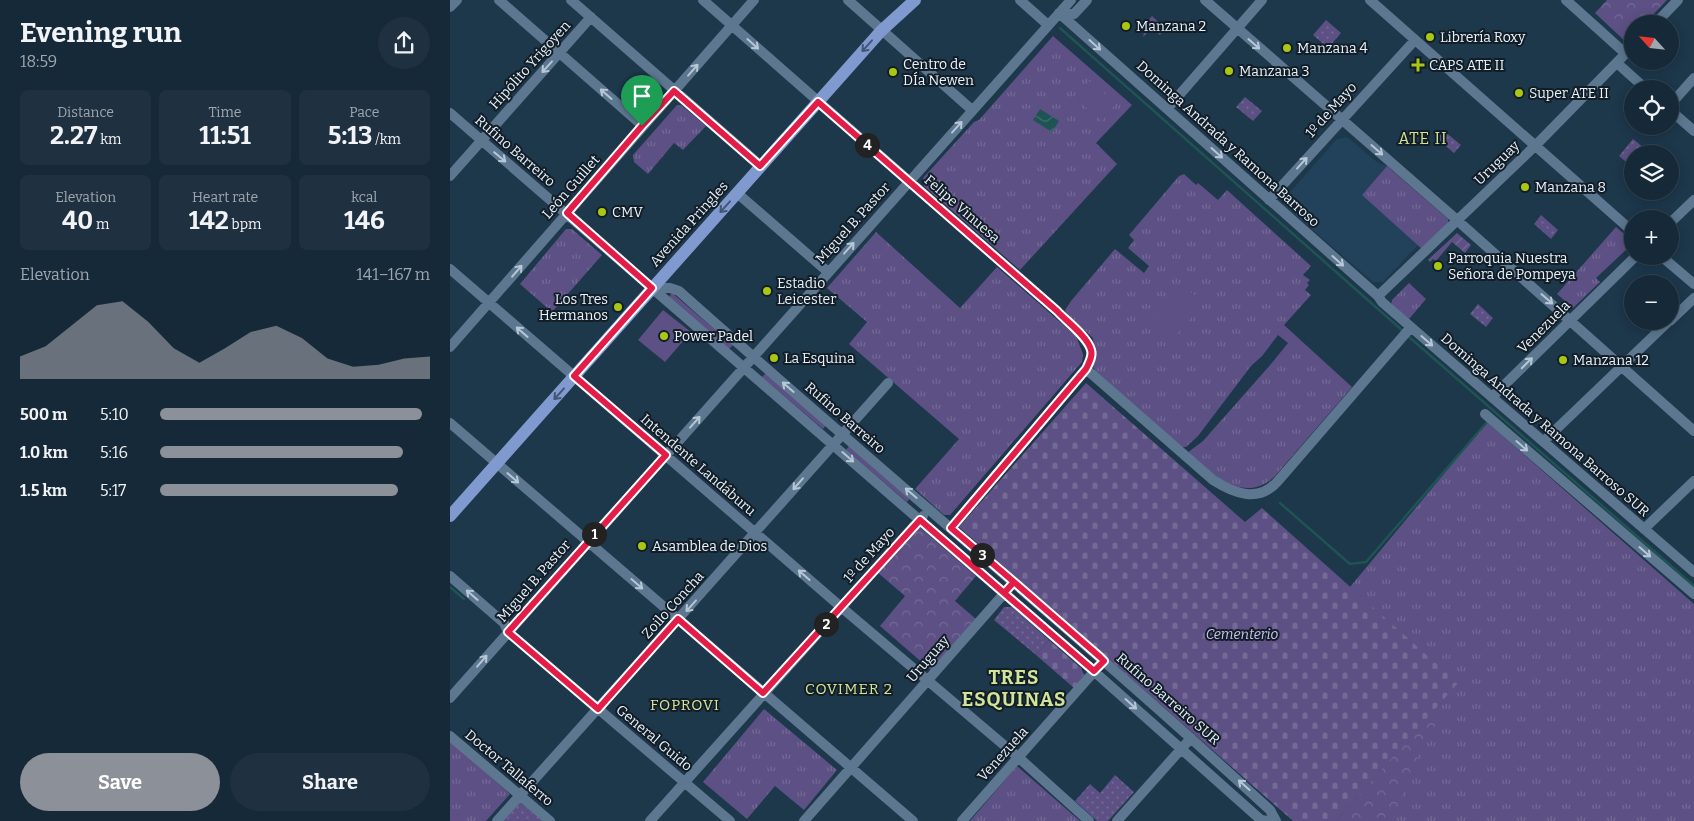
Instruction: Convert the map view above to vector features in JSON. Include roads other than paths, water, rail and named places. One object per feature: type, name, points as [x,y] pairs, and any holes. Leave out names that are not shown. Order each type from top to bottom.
[{"type":"main road","name":"Avenida Pringles","points":[[450,516],[881,31],[914,0]]},
{"type":"street","points":[[450,7],[457,0]]},
{"type":"street","points":[[499,0],[642,126]]},
{"type":"street","points":[[571,0],[760,166]]},
{"type":"street","name":"Felipe Vinuesa","points":[[703,0],[1057,311],[1086,340],[1092,351],[1086,369]]},
{"type":"street","name":"León Guillet","points":[[450,347],[754,0]]},
{"type":"street","points":[[848,0],[972,110]]},
{"type":"street","points":[[1020,0],[1048,25]]},
{"type":"street","name":"Miguel B. Pastor","points":[[450,698],[1071,0]]},
{"type":"street","points":[[1059,13],[1074,14],[1087,0]]},
{"type":"street","points":[[1205,0],[1694,430]]},
{"type":"street","points":[[1167,109],[1262,0]]},
{"type":"street","points":[[1370,0],[1624,224]]},
{"type":"street","points":[[1566,0],[1624,46]]},
{"type":"street","points":[[1664,15],[1678,0]]},
{"type":"street","name":"Dominga Andrada y Ramona Barroso","points":[[1059,13],[1378,296]]},
{"type":"street","name":"Hipólito Yrigoyen","points":[[450,176],[591,17]]},
{"type":"street","name":"1º de Mayo","points":[[1269,200],[1415,40]]},
{"type":"street","name":"Uruguay","points":[[1378,296],[1536,145],[1624,55]]},
{"type":"street","points":[[1617,63],[1636,80]]},
{"type":"street","points":[[1679,95],[1694,78]]},
{"type":"street","name":"Rufino Barreiro","points":[[450,113],[1004,593]]},
{"type":"street","points":[[1679,118],[1694,131]]},
{"type":"street","points":[[737,193],[828,272]]},
{"type":"street","points":[[1679,215],[1694,200]]},
{"type":"street","name":"Venezuela","points":[[1492,398],[1627,265]]},
{"type":"street","points":[[1672,265],[1694,284]]},
{"type":"street","name":"Intendente Landáburu","points":[[450,270],[1018,757],[1089,821]]},
{"type":"street","name":"Rufino Barreiro","points":[[652,288],[670,288],[679,291],[752,357],[1014,582]]},
{"type":"street","name":"Dominga Andrada y Ramona Barroso SUR","points":[[1378,296],[1382,302],[1694,572]]},
{"type":"street","points":[[1679,312],[1694,298]]},
{"type":"street","points":[[951,528],[1086,369],[1177,450],[1214,480],[1238,493],[1265,493],[1275,485],[1411,326]]},
{"type":"street","points":[[1544,441],[1660,330]]},
{"type":"street","name":"Zoilo Concha","points":[[497,821],[888,383]]},
{"type":"street","points":[[1485,414],[1694,594]]},
{"type":"street","points":[[450,423],[912,821]]},
{"type":"street","points":[[1644,529],[1694,480]]},
{"type":"street","name":"1º de Mayo","points":[[650,821],[928,509]]},
{"type":"street","name":"General Guido","points":[[450,576],[504,623],[508,632],[730,821]]},
{"type":"street","name":"Uruguay","points":[[804,821],[1014,582]]},
{"type":"street","name":"Rufino Barreiro SUR","points":[[1014,582],[1192,738],[1270,810],[1276,821]]},
{"type":"street","name":"Rufino Barreiro SUR","points":[[1004,593],[1261,820],[1268,821]]},
{"type":"street","name":"Venezuela","points":[[962,821],[1104,661]]},
{"type":"street","name":"Doctor Tallaferro","points":[[450,736],[550,821]]},
{"type":"street","points":[[1118,821],[1192,738]]},
{"type":"water","points":[[1040,109],[1059,121],[1052,132],[1033,120]]},
{"type":"waterway","points":[[1060,28],[1404,332]]},
{"type":"waterway","points":[[1408,336],[1694,586]]},
{"type":"waterway","points":[[1280,503],[1350,564],[1366,562],[1487,422]]},
{"type":"waterway","points":[[450,587],[464,599]]},
{"type":"place","name":"Manzana 2","points":[[1126,26]]},
{"type":"place","name":"Librería Roxy","points":[[1430,37]]},
{"type":"place","name":"Manzana 4","points":[[1287,48]]},
{"type":"place","name":"CAPS ATE II","points":[[1418,65]]},
{"type":"place","name":"Manzana 3","points":[[1229,71]]},
{"type":"place","name":"Centro de DÍa Newen","points":[[893,72]]},
{"type":"place","name":"Super ATE II","points":[[1519,93]]},
{"type":"place","name":"Manzana 8","points":[[1525,187]]},
{"type":"place","name":"CMV","points":[[602,212]]},
{"type":"place","name":"Parroquia Nuestra Señora de Pompeya","points":[[1438,266]]},
{"type":"place","name":"Estadio Leicester","points":[[767,291]]},
{"type":"place","name":"Los Tres Hermanos","points":[[618,307]]},
{"type":"place","name":"Power Padel","points":[[664,336]]},
{"type":"place","name":"La Esquina","points":[[774,358]]},
{"type":"place","name":"Manzana 12","points":[[1563,360]]},
{"type":"place","name":"Asamblea de Dios","points":[[642,546]]},
{"type":"district","name":"ATE II","points":[[1423,138]]},
{"type":"district","name":"TRES ESQUINAS","points":[[1014,688]]},
{"type":"district","name":"COVIMER 2","points":[[849,689]]},
{"type":"district","name":"FOPROVI","points":[[685,705]]},
{"type":"park label","name":"Cementerio","points":[[1242,634]]}]
